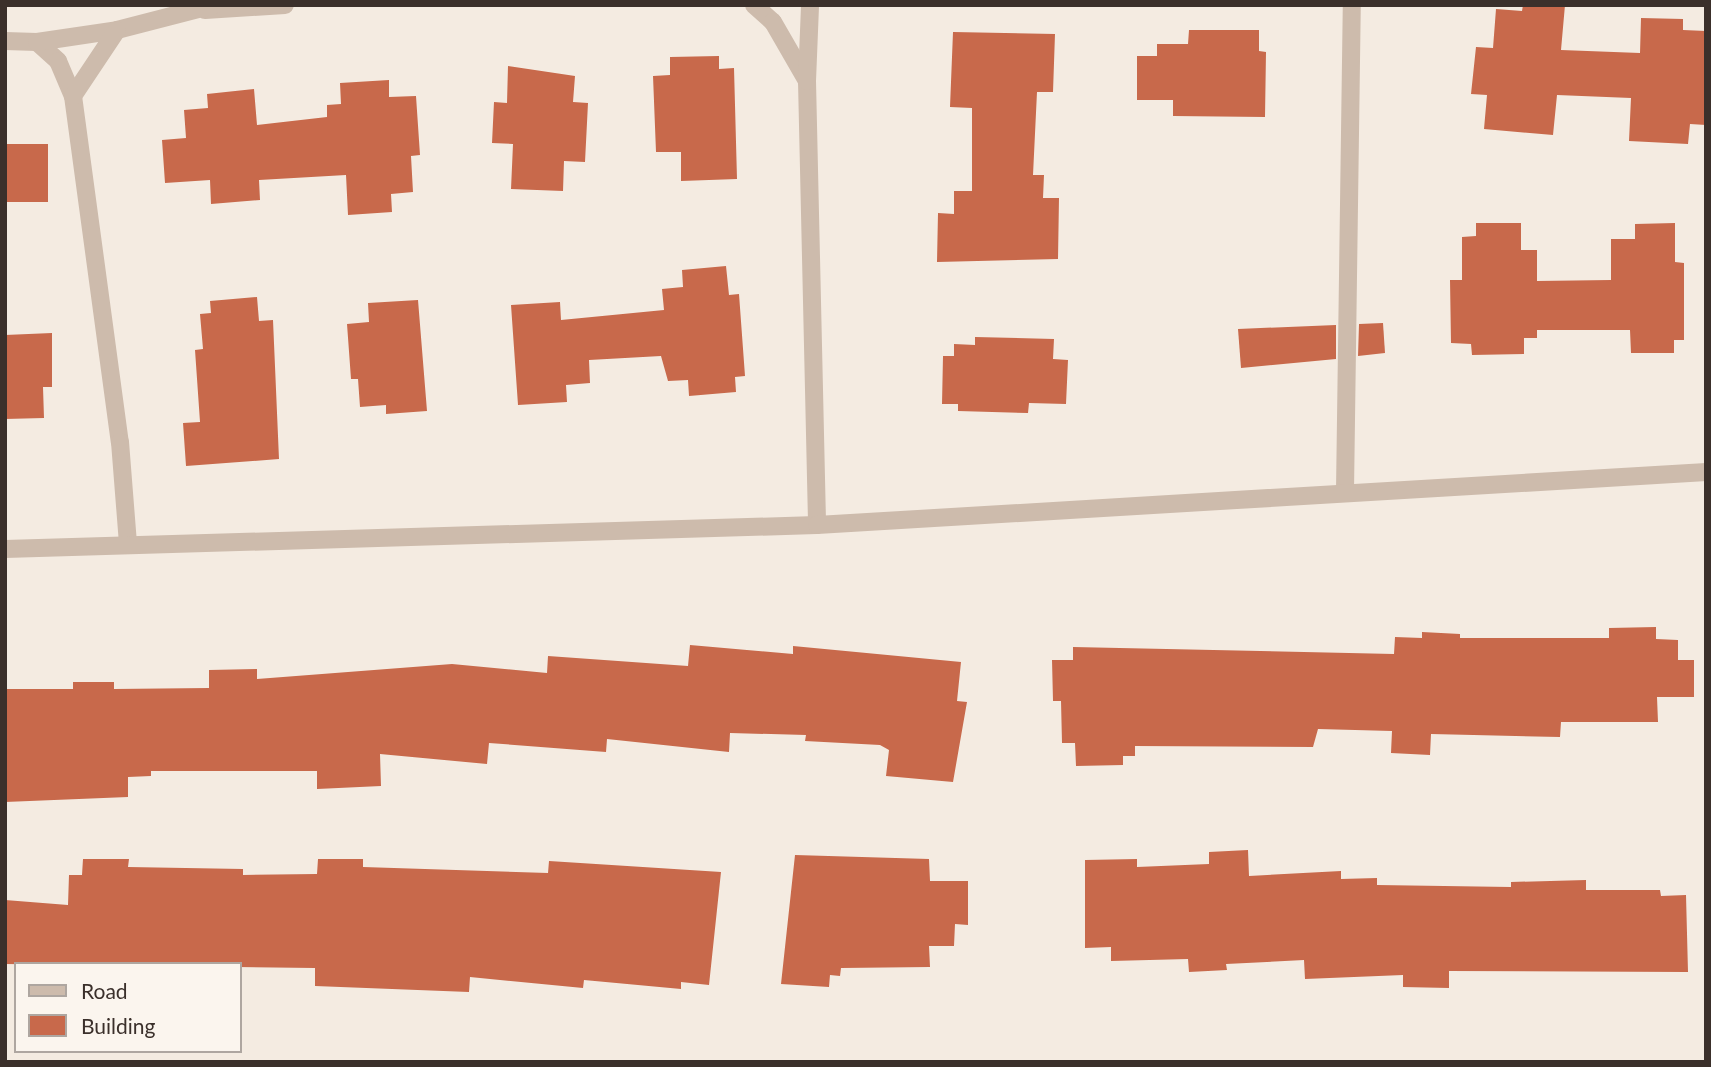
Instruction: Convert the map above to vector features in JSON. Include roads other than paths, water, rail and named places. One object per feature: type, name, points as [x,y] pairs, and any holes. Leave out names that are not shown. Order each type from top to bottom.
[{"type":"street","points":[[5,41],[37,42],[117,30],[210,8],[285,5]]},
{"type":"street","points":[[754,5],[773,22],[807,81]]},
{"type":"street","points":[[810,5],[807,81],[817,525]]},
{"type":"street","points":[[1345,491],[1353,6]]},
{"type":"street","points":[[74,96],[117,30]]},
{"type":"street","points":[[37,42],[58,61],[74,96],[120,442],[128,543]]},
{"type":"street","points":[[5,549],[128,543],[817,525],[1345,491],[1706,472]]}]
